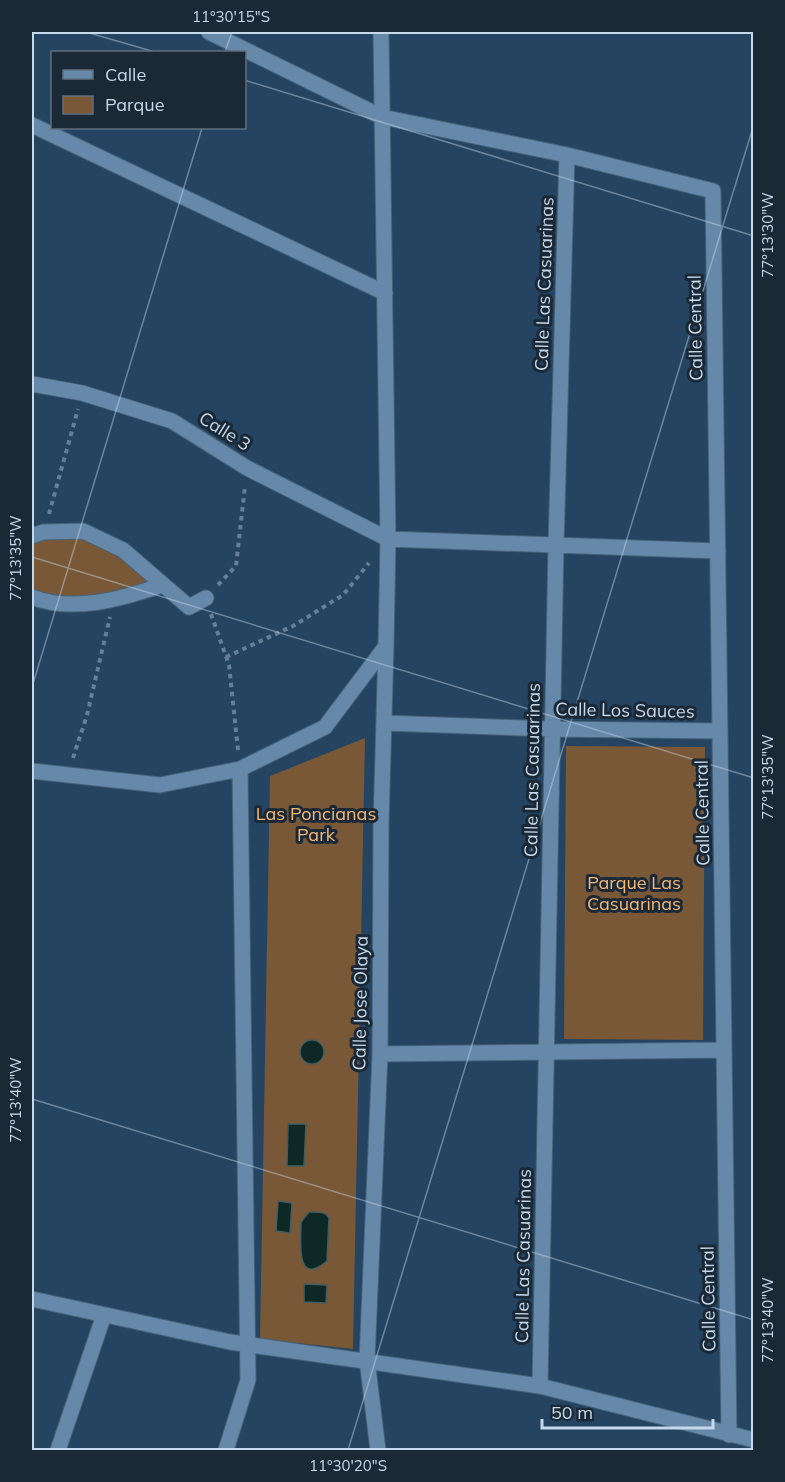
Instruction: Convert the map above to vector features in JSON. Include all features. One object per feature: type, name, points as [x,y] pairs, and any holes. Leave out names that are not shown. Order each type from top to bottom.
[{"type":"street","points":[[208,32],[382,117],[567,155]]},
{"type":"street","name":"Calle Jose Olaya","points":[[378,1450],[367,1360],[380,1054],[381,824],[388,539],[381,32]]},
{"type":"street","points":[[32,125],[385,293]]},
{"type":"street","name":"Calle Central","points":[[567,155],[713,191],[729,1435]]},
{"type":"street","name":"Calle Las Casuarinas","points":[[540,1386],[556,545],[567,155]]},
{"type":"street","name":"Calle 3","points":[[32,384],[82,393],[172,421],[248,468],[388,539]]},
{"type":"street","points":[[37,534],[83,531],[123,550],[189,607],[206,598]]},
{"type":"street","points":[[388,539],[718,551]]},
{"type":"street","points":[[32,597],[43,601],[81,603],[126,597],[162,585]]},
{"type":"street","points":[[32,771],[160,785],[240,769],[325,727],[386,646]]},
{"type":"street","name":"Calle Los Sauces","points":[[385,723],[552,729],[720,731]]},
{"type":"street","points":[[226,1450],[248,1380],[240,769]]},
{"type":"street","points":[[380,1054],[724,1050]]},
{"type":"street","points":[[32,1299],[248,1344],[540,1386],[753,1440]]},
{"type":"street","points":[[58,1450],[104,1315]]},
{"type":"path","points":[[37,534],[82,393]]},
{"type":"path","points":[[240,769],[229,665],[206,598],[236,566],[248,468]]},
{"type":"path","points":[[226,657],[293,626],[343,595],[388,539]]},
{"type":"path","points":[[67,776],[87,715],[114,599]]},
{"type":"green space","points":[[83,531],[162,585],[126,597],[32,597],[32,536]]},
{"type":"green space","name":"Las Poncianas Park","points":[[365,738],[353,1349],[260,1339],[270,776]]},
{"type":"green space","name":"Parque Las Casuarinas","points":[[566,746],[705,747],[703,1040],[564,1039]]},
{"type":"shaded area","points":[[307,1040],[317,1040],[324,1047],[324,1057],[317,1064],[307,1064],[300,1057],[300,1047]]},
{"type":"shaded area","points":[[288,1124],[306,1124],[304,1166],[287,1166]]},
{"type":"shaded area","points":[[278,1201],[292,1203],[290,1233],[276,1231]]},
{"type":"shaded area","points":[[309,1212],[323,1213],[329,1218],[327,1261],[317,1268],[309,1269],[302,1259],[301,1222]]},
{"type":"shaded area","points":[[304,1284],[327,1285],[326,1303],[304,1302]]}]
